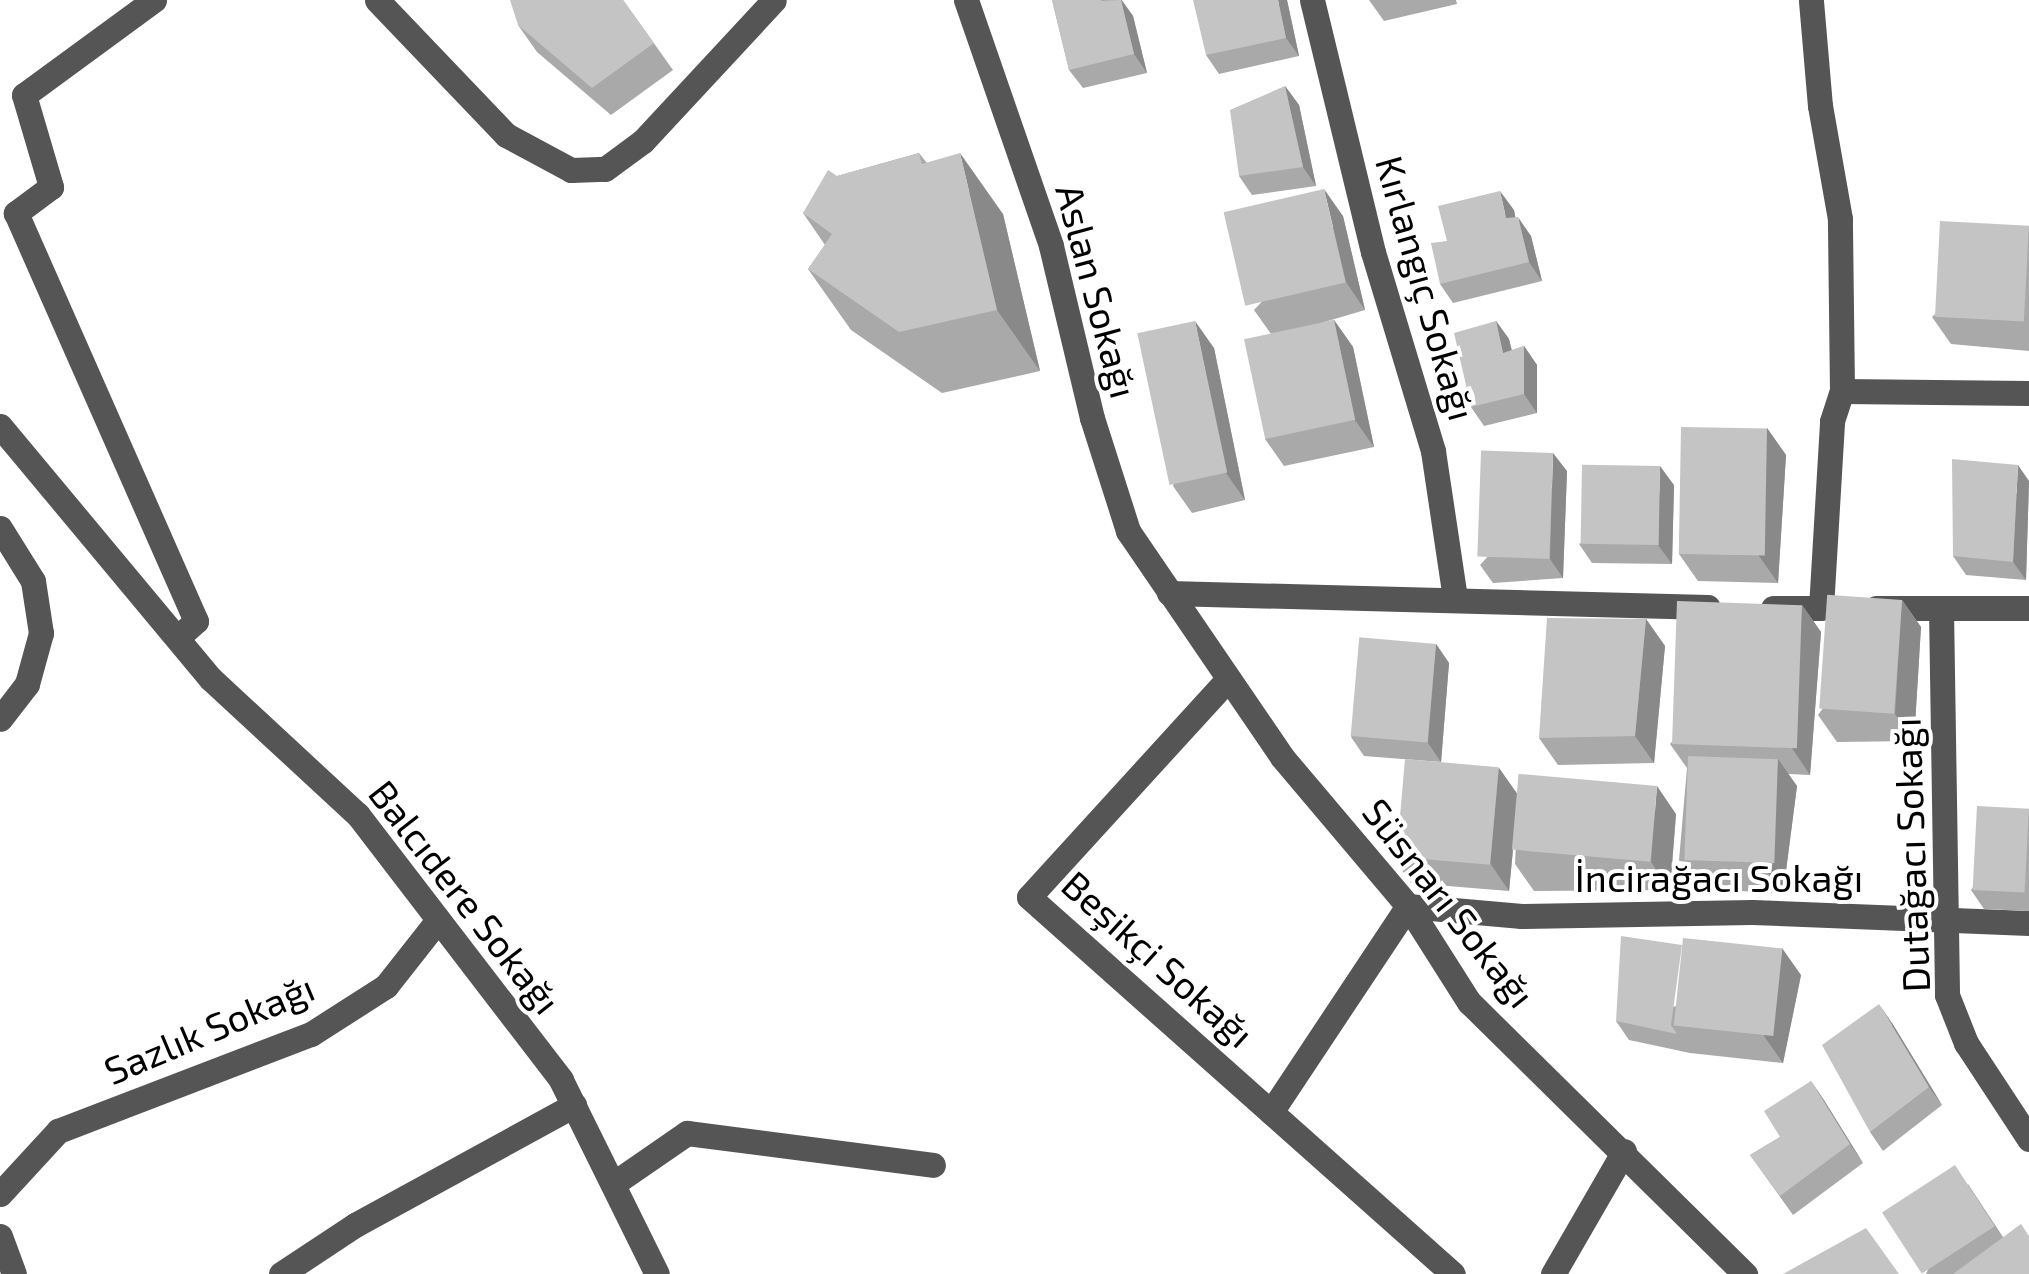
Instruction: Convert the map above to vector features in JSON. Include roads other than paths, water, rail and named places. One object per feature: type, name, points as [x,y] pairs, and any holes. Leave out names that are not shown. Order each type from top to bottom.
[{"type":"street","points":[[154,0],[24,94],[50,188],[16,213],[196,621],[177,638]]},
{"type":"street","points":[[377,0],[506,135],[571,170],[605,168],[643,142],[767,3]]},
{"type":"street","name":"Aslan Sokağı","points":[[966,0],[1051,246],[1092,418],[1128,532],[1169,593]]},
{"type":"street","name":"Kırlangıç Sokağı","points":[[1312,0],[1373,252],[1433,451],[1455,598]]},
{"type":"street","points":[[1811,0],[1820,106],[1840,220],[1842,391],[1832,421],[1821,608]]},
{"type":"street","points":[[1842,391],[2029,393]]},
{"type":"street","name":"Balcıdere Sokağı","points":[[0,426],[211,679],[358,815],[574,1106],[657,1274]]},
{"type":"street","points":[[0,528],[33,581],[40,632],[27,684],[0,718]]},
{"type":"street","points":[[1169,593],[1455,598],[1520,607],[2029,608]]},
{"type":"street","name":"Süsnarı Sokağı","points":[[1169,593],[1282,757],[1408,906],[1469,1002],[1624,1151],[1744,1274]]},
{"type":"street","name":"Dutağacı Sokağı","points":[[1942,609],[1947,995],[1966,1043],[2029,1139]]},
{"type":"street","name":"Beşikçi Sokağı","points":[[1228,679],[1028,896],[1453,1274]]},
{"type":"street","points":[[1271,1112],[1408,906]]},
{"type":"street","name":"İncirağacı Sokağı","points":[[1408,906],[1522,916],[1752,912],[2029,922]]},
{"type":"street","name":"Sazlık Sokağı","points":[[0,1194],[58,1131],[311,1034],[386,986],[438,920]]},
{"type":"street","points":[[281,1274],[355,1225],[574,1106]]},
{"type":"street","points":[[613,1184],[687,1133],[933,1165]]},
{"type":"street","points":[[1553,1274],[1624,1151]]},
{"type":"street","points":[[0,1236],[14,1274]]}]
